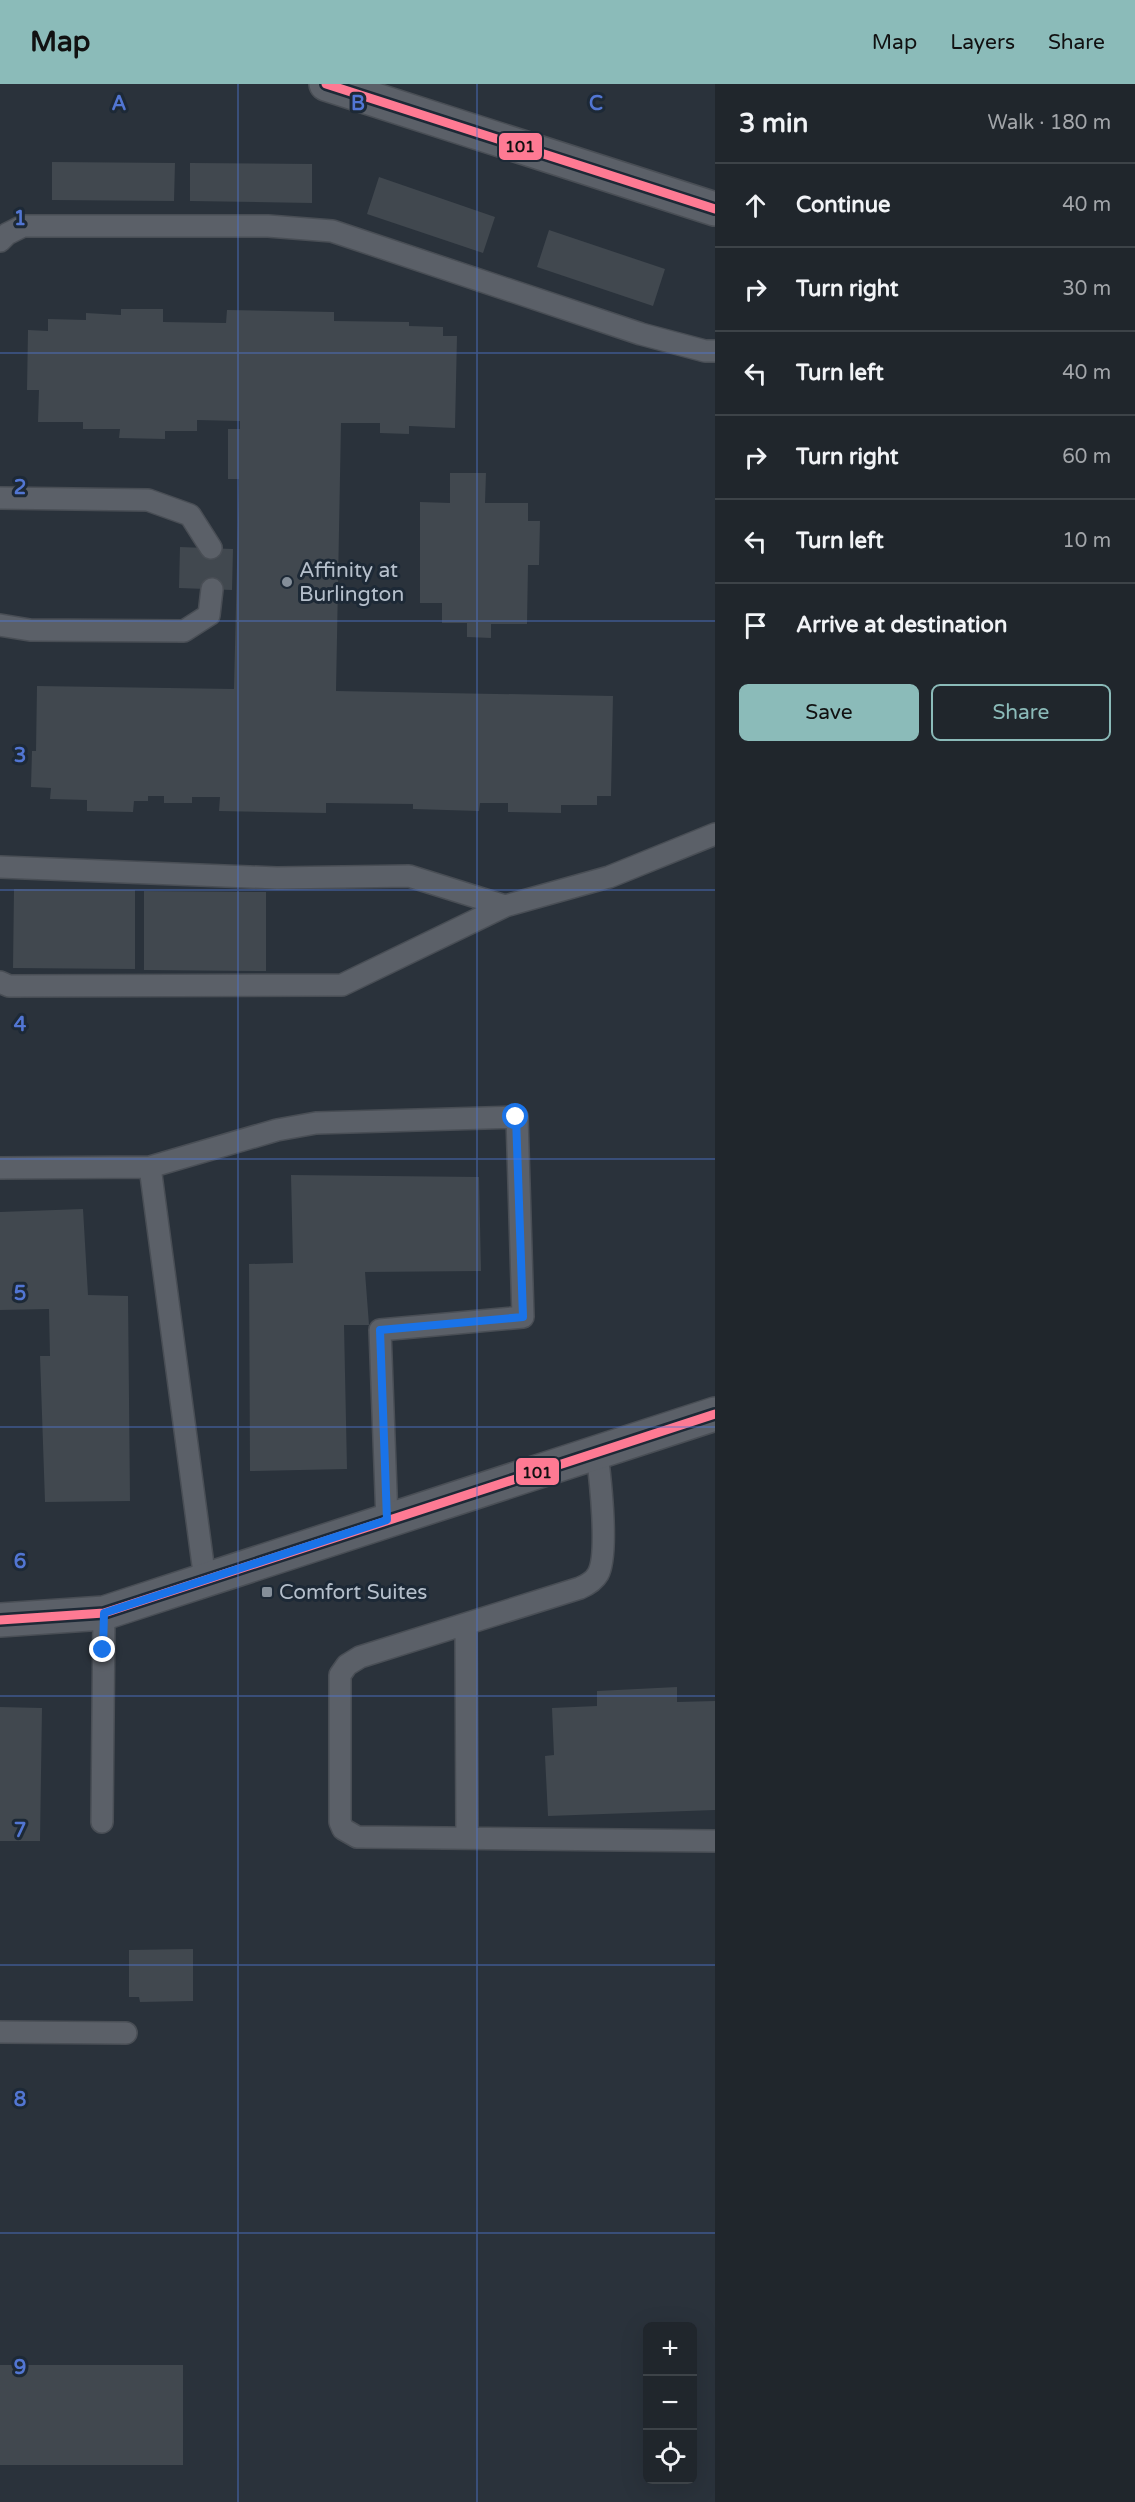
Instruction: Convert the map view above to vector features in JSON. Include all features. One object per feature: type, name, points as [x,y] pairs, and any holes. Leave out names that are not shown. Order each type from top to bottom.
[{"type":"street","points":[[326,84],[715,209]]},
{"type":"street","points":[[0,1620],[104,1613],[715,1414]]},
{"type":"lane","points":[[0,241],[7,234],[23,226],[268,226],[332,231],[640,334],[705,351],[715,351]]},
{"type":"lane","points":[[0,498],[148,500],[190,515],[211,548]]},
{"type":"lane","points":[[0,625],[30,630],[184,632],[209,615],[213,589]]},
{"type":"lane","points":[[0,982],[9,986],[342,985],[505,906],[609,877],[715,834]]},
{"type":"lane","points":[[0,867],[277,878],[409,876],[505,906]]},
{"type":"lane","points":[[0,1168],[150,1167],[277,1130],[316,1123],[516,1117],[523,1317],[380,1330],[387,1520]]},
{"type":"lane","points":[[150,1167],[205,1580]]},
{"type":"lane","points":[[597,1453],[603,1503],[601,1565],[598,1573],[587,1585],[360,1657],[347,1665],[340,1675],[339,1814],[343,1829],[357,1837],[715,1841]]},
{"type":"lane","points":[[102,1822],[104,1613]]},
{"type":"lane","points":[[466,1624],[467,1838]]},
{"type":"lane","points":[[0,2032],[126,2033]]},
{"type":"building","points":[[52,162],[175,163],[174,201],[52,200]]},
{"type":"building","points":[[190,163],[312,164],[312,203],[190,201]]},
{"type":"building","points":[[379,177],[495,217],[483,253],[367,214]]},
{"type":"building","points":[[549,230],[665,269],[653,306],[537,267]]},
{"type":"building","name":"Affinity at Burlington","points":[[121,309],[163,309],[163,322],[226,323],[227,310],[334,312],[334,321],[409,322],[409,326],[443,327],[443,336],[457,336],[455,428],[409,426],[409,434],[380,433],[380,423],[341,423],[336,691],[613,696],[611,796],[597,796],[597,805],[561,805],[561,813],[508,812],[508,803],[480,803],[479,811],[413,809],[413,804],[326,803],[326,813],[219,811],[220,797],[192,797],[192,803],[164,803],[164,796],[148,796],[148,801],[134,801],[133,812],[87,811],[87,800],[50,799],[51,788],[31,787],[32,751],[36,751],[37,686],[234,689],[239,479],[228,479],[228,429],[240,429],[240,421],[197,420],[197,431],[165,431],[165,439],[119,438],[120,429],[83,429],[83,422],[38,422],[39,390],[27,390],[28,330],[48,331],[48,319],[86,320],[86,313],[121,315]]},
{"type":"building","points":[[450,473],[486,473],[485,503],[528,503],[528,521],[540,521],[539,565],[528,565],[527,624],[491,624],[491,638],[467,637],[467,623],[442,623],[442,603],[420,603],[420,502],[450,503]]},
{"type":"building","points":[[180,547],[233,549],[232,590],[179,588]]},
{"type":"building","points":[[14,889],[135,890],[135,969],[13,968]]},
{"type":"building","points":[[144,891],[266,892],[266,971],[144,970]]},
{"type":"building","points":[[291,1175],[479,1177],[481,1271],[365,1272],[369,1325],[344,1325],[347,1469],[250,1471],[249,1264],[293,1263]]},
{"type":"building","points":[[83,1209],[88,1295],[128,1296],[130,1501],[45,1502],[40,1356],[50,1356],[49,1309],[0,1310],[0,1212]]},
{"type":"building","points":[[677,1687],[677,1702],[715,1701],[715,1810],[548,1816],[545,1756],[554,1755],[552,1708],[597,1706],[597,1691]]},
{"type":"building","points":[[0,1707],[42,1708],[40,1841],[0,1841]]},
{"type":"building","points":[[193,1949],[193,2001],[140,2002],[139,1997],[129,1997],[129,1950]]},
{"type":"building","points":[[0,2365],[183,2365],[183,2465],[0,2465]]},
{"type":"transit line","name":"101","points":[[326,84],[715,209]]},
{"type":"transit line","name":"101","points":[[0,1620],[104,1613],[715,1414]]},
{"type":"place","name":"Affinity at Burlington","points":[[287,582]]},
{"type":"place","name":"Comfort Suites","points":[[267,1592]]},
{"type":"route","points":[[103,1650],[104,1613],[387,1520],[380,1330],[523,1317],[516,1117]]}]
